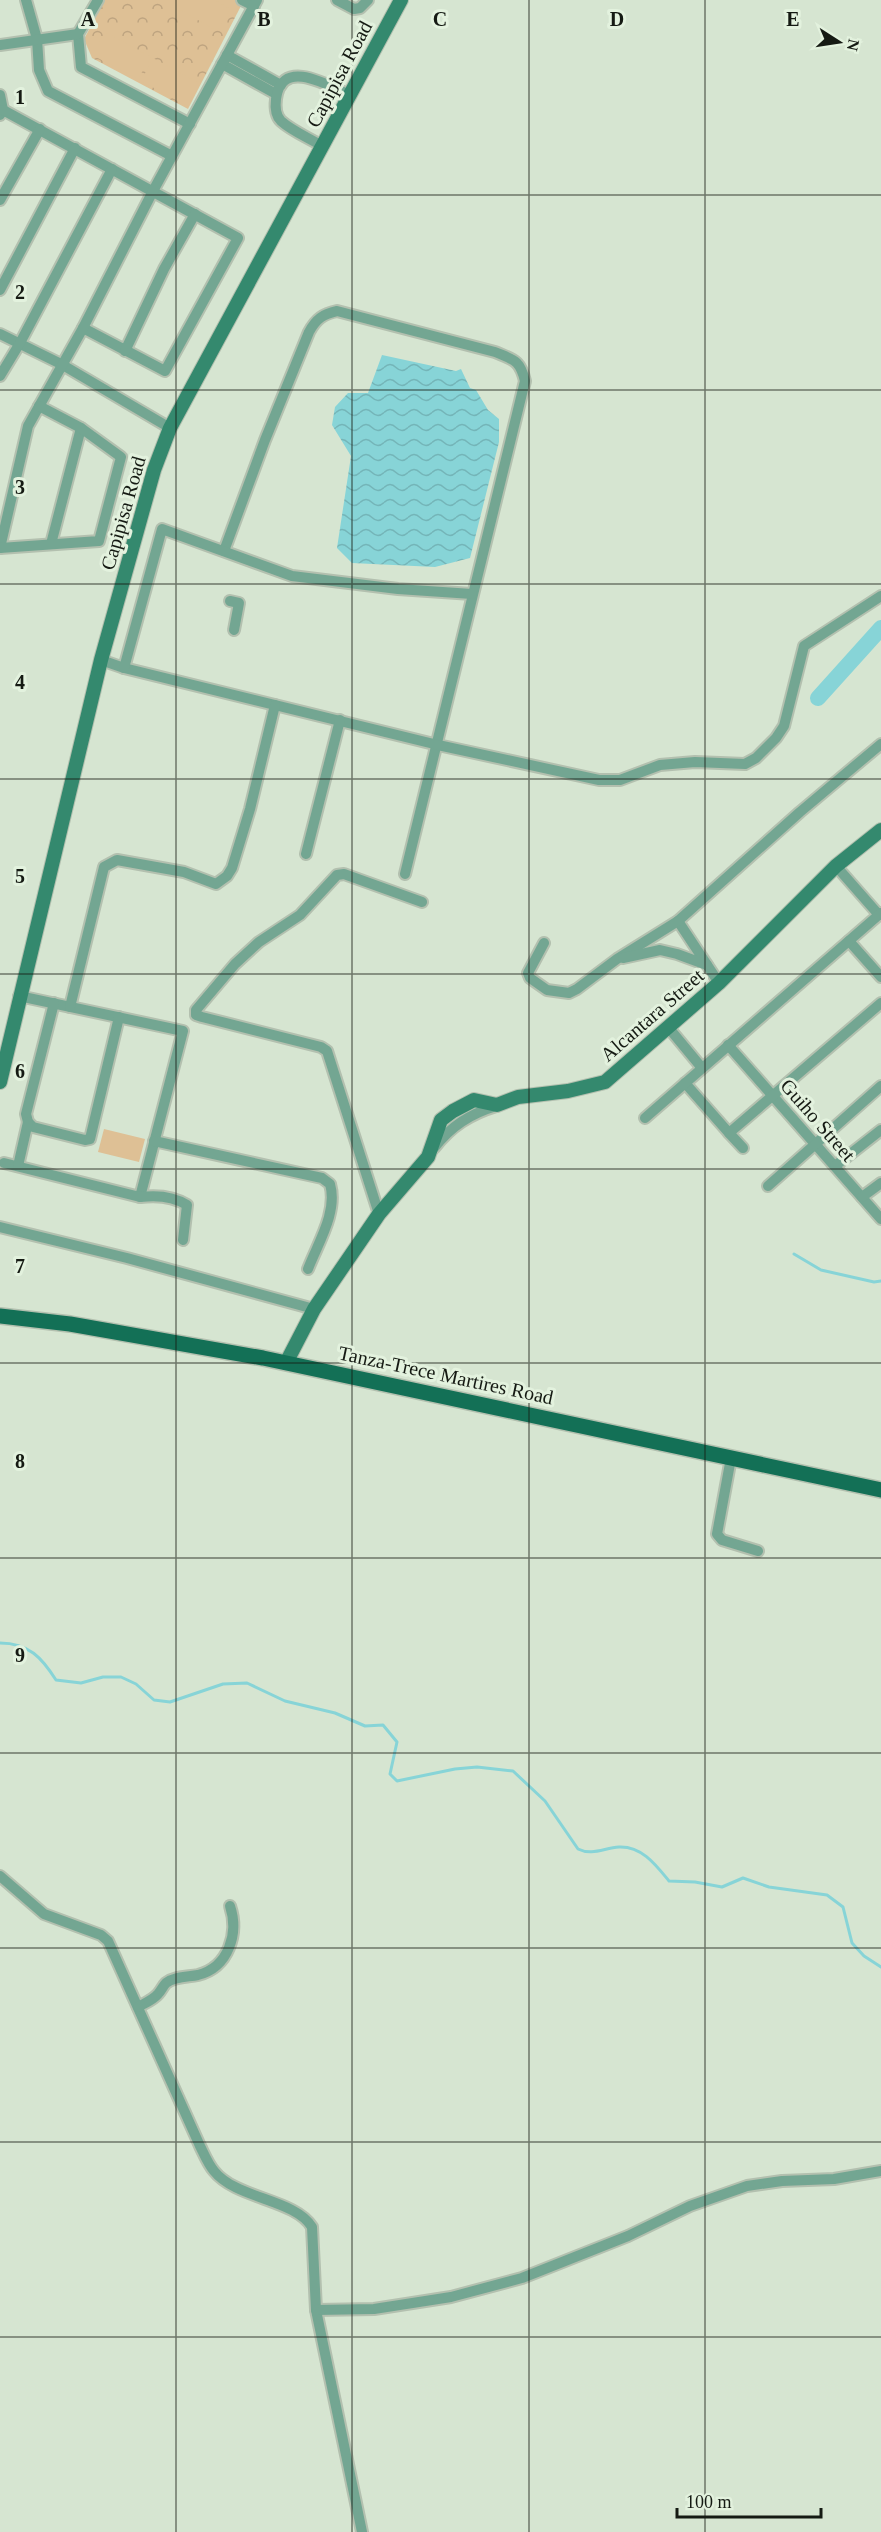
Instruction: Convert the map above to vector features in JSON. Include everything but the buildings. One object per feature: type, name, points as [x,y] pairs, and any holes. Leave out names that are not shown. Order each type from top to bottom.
[{"type":"main road","name":"Capipisa Road","points":[[0,1082],[101,660],[154,470],[170,428],[401,0]]},
{"type":"main road","name":"Alcantara Street","points":[[286,1363],[314,1309],[379,1214],[428,1157],[441,1120],[474,1100],[497,1105],[518,1097],[568,1091],[605,1082],[719,983],[836,866],[881,830]]},
{"type":"main road","name":"Tanza-Trece Martires Road","points":[[0,1316],[70,1324],[286,1363],[881,1490]]},
{"type":"street","points":[[99,0],[78,34],[81,67],[190,124]]},
{"type":"street","points":[[39,406],[81,428],[121,457],[99,541],[0,548],[28,426],[255,3],[242,0]]},
{"type":"street","points":[[337,0],[354,9],[360,8],[368,0]]},
{"type":"street","points":[[30,1],[37,39],[39,70],[48,91],[172,156]]},
{"type":"street","points":[[0,45],[78,34]]},
{"type":"street","points":[[224,60],[278,90]]},
{"type":"street","points":[[322,146],[280,121],[274,109],[278,90],[292,78],[309,76],[349,95]]},
{"type":"street","points":[[0,95],[1,113],[40,129],[238,238],[165,371],[83,327]]},
{"type":"street","points":[[0,200],[40,129]]},
{"type":"street","points":[[0,290],[75,148]]},
{"type":"street","points":[[0,376],[20,344],[112,169]]},
{"type":"street","points":[[125,351],[195,214]]},
{"type":"street","points":[[224,551],[265,440],[316,320],[337,311],[495,352],[516,361],[521,368],[525,381],[405,874]]},
{"type":"street","points":[[0,334],[61,364],[170,428]]},
{"type":"street","points":[[51,544],[81,428]]},
{"type":"street","points":[[124,668],[162,529],[292,576],[398,589],[472,594]]},
{"type":"street","points":[[101,660],[124,668],[438,745],[599,780],[620,780],[660,765],[695,762],[746,764],[756,758],[776,738],[784,726],[804,646],[881,597]]},
{"type":"street","points":[[230,601],[239,603],[234,630]]},
{"type":"street","points":[[70,1007],[104,867],[117,860],[183,872],[216,884],[227,876],[250,809],[275,705]]},
{"type":"street","points":[[306,854],[340,720]]},
{"type":"street","points":[[544,943],[528,976],[552,992],[569,993],[577,989],[617,959],[678,921],[800,812],[881,744]]},
{"type":"street","points":[[645,1118],[880,914],[836,866]]},
{"type":"street","points":[[379,1214],[327,1051],[321,1047],[196,1015],[196,1010],[235,964],[259,942],[300,915],[337,875],[344,874],[422,902]]},
{"type":"street","points":[[678,921],[719,983]]},
{"type":"street","points":[[849,941],[881,977]]},
{"type":"street","points":[[617,959],[660,950],[707,966]]},
{"type":"street","points":[[19,996],[183,1031],[140,1197]]},
{"type":"street","points":[[18,1166],[28,1122],[26,1114],[54,1003]]},
{"type":"street","points":[[729,1132],[881,1003]]},
{"type":"street","points":[[28,1122],[33,1127],[85,1140],[90,1139],[119,1017]]},
{"type":"street","points":[[668,1027],[702,1068]]},
{"type":"street","name":"Guiho Street","points":[[728,1045],[881,1219]]},
{"type":"street","points":[[685,1083],[743,1148]]},
{"type":"street","points":[[768,1186],[880,1089]]},
{"type":"street","points":[[835,1166],[881,1130]]},
{"type":"street","points":[[154,1141],[322,1178],[330,1184],[334,1196],[332,1210],[308,1269]]},
{"type":"street","points":[[4,1162],[140,1197],[155,1195],[180,1201],[187,1205],[183,1240]]},
{"type":"street","points":[[862,1197],[881,1183]]},
{"type":"street","points":[[0,1227],[127,1258],[314,1309]]},
{"type":"street","points":[[731,1458],[717,1534],[722,1540],[758,1551]]},
{"type":"street","points":[[0,1876],[44,1914],[101,1935],[108,1941],[213,2171],[232,2186],[299,2214],[312,2227],[316,2310],[362,2532]]},
{"type":"street","points":[[138,2007],[153,1999],[167,1983],[174,1979],[201,1974],[219,1963],[227,1954],[232,1939],[230,1906]]},
{"type":"street","points":[[316,2310],[374,2309],[451,2297],[522,2278],[628,2236],[690,2206],[747,2186],[782,2181],[834,2179],[881,2170]]},
{"type":"green space","points":[[105,0],[239,0],[243,2],[188,109],[92,58],[84,39]]},
{"type":"green space","points":[[184,0],[215,0],[230,9],[217,31],[179,9]]},
{"type":"green space","points":[[105,32],[151,57],[138,79],[92,55]]},
{"type":"green space","points":[[153,58],[199,83],[187,106],[141,81]]},
{"type":"green space","points":[[104,1129],[145,1139],[139,1162],[98,1152]]},
{"type":"water","points":[[382,355],[456,371],[461,369],[470,388],[476,390],[488,410],[499,419],[499,442],[470,558],[435,567],[352,563],[337,548],[351,456],[332,425],[335,407],[348,393],[368,393]]},
{"type":"waterway","points":[[818,698],[881,628]]},
{"type":"waterway","points":[[794,1254],[821,1270],[874,1282],[881,1281]]},
{"type":"waterway","points":[[0,1643],[19,1646],[34,1653],[56,1680],[81,1683],[103,1677],[121,1677],[136,1684],[154,1700],[170,1702],[223,1684],[247,1683],[285,1701],[335,1713],[365,1726],[383,1725],[397,1742],[390,1774],[397,1781],[455,1769],[477,1767],[513,1771],[545,1801],[578,1849],[588,1852],[619,1847],[635,1850],[648,1858],[669,1881],[695,1882],[722,1887],[743,1878],[769,1887],[827,1895],[843,1907],[852,1943],[864,1956],[881,1967]]}]
